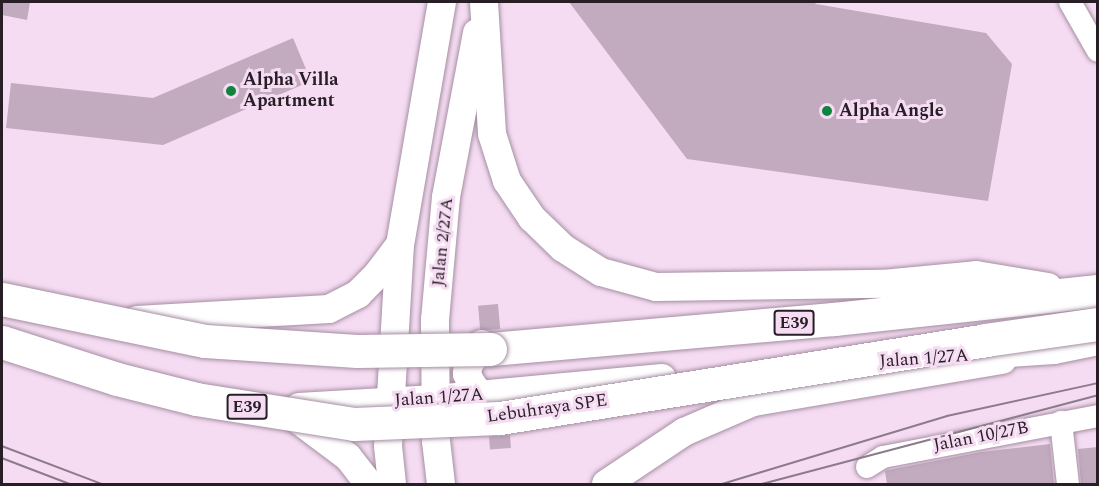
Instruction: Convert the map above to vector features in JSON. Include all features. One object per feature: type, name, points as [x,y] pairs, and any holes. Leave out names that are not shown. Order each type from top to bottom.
[{"type":"highway","name":"E39","points":[[2,299],[205,341],[357,351],[490,349],[834,319],[1098,291]]},
{"type":"highway","name":"Lebuhraya SPE","points":[[2,342],[117,379],[196,399],[354,424],[500,418],[973,341],[1098,324]]},
{"type":"main road","points":[[392,484],[388,446],[400,245],[442,2]]},
{"type":"main road","points":[[484,2],[492,134],[507,181],[532,218],[563,248],[601,272],[656,287],[883,284],[976,275],[1048,287]]},
{"type":"main road","name":"Jalan 2/27A","points":[[441,484],[436,441],[434,348],[446,197],[484,2]]},
{"type":"main road","points":[[54,324],[329,309],[358,294],[377,275],[400,245]]},
{"type":"main road","points":[[2,306],[54,324],[211,352],[393,350],[482,344],[1098,281]]},
{"type":"main road","name":"Jalan 1/27A","points":[[2,356],[49,374],[189,407],[284,408],[435,399],[671,377],[1054,350],[1098,341]]},
{"type":"main road","points":[[480,395],[467,374],[468,366],[482,344]]},
{"type":"main road","points":[[606,484],[684,432],[753,402],[965,368],[1054,350]]},
{"type":"main road","points":[[284,408],[348,457],[369,484]]},
{"type":"street","points":[[1070,2],[1098,51]]},
{"type":"street","name":"Jalan 10/27B","points":[[867,467],[884,457],[1098,416]]},
{"type":"street","points":[[1061,422],[1068,484]]},
{"type":"building","points":[[2,2],[30,2],[27,20],[2,15]]},
{"type":"building","name":"Alpha Angle","points":[[569,2],[814,2],[986,33],[1012,64],[988,201],[687,159]]},
{"type":"building","name":"Alpha Villa Apartment","points":[[293,38],[311,81],[163,145],[6,128],[11,83],[153,98]]},
{"type":"building","points":[[498,304],[500,329],[480,331],[478,306]]},
{"type":"building","points":[[510,435],[511,448],[490,449],[489,436]]},
{"type":"building","points":[[1050,444],[1054,484],[887,484],[885,471],[888,470],[981,452]]},
{"type":"building","points":[[1098,447],[1098,484],[1081,484],[1078,449]]},
{"type":"tram line","points":[[722,484],[947,416],[1098,383]]},
{"type":"tram line","points":[[762,484],[1098,395]]},
{"type":"tram line","points":[[2,446],[102,484]]},
{"type":"tram line","points":[[2,458],[70,484]]},
{"type":"place","name":"Alpha Villa Apartment","points":[[231,91]]},
{"type":"place","name":"Alpha Angle","points":[[827,111]]}]
